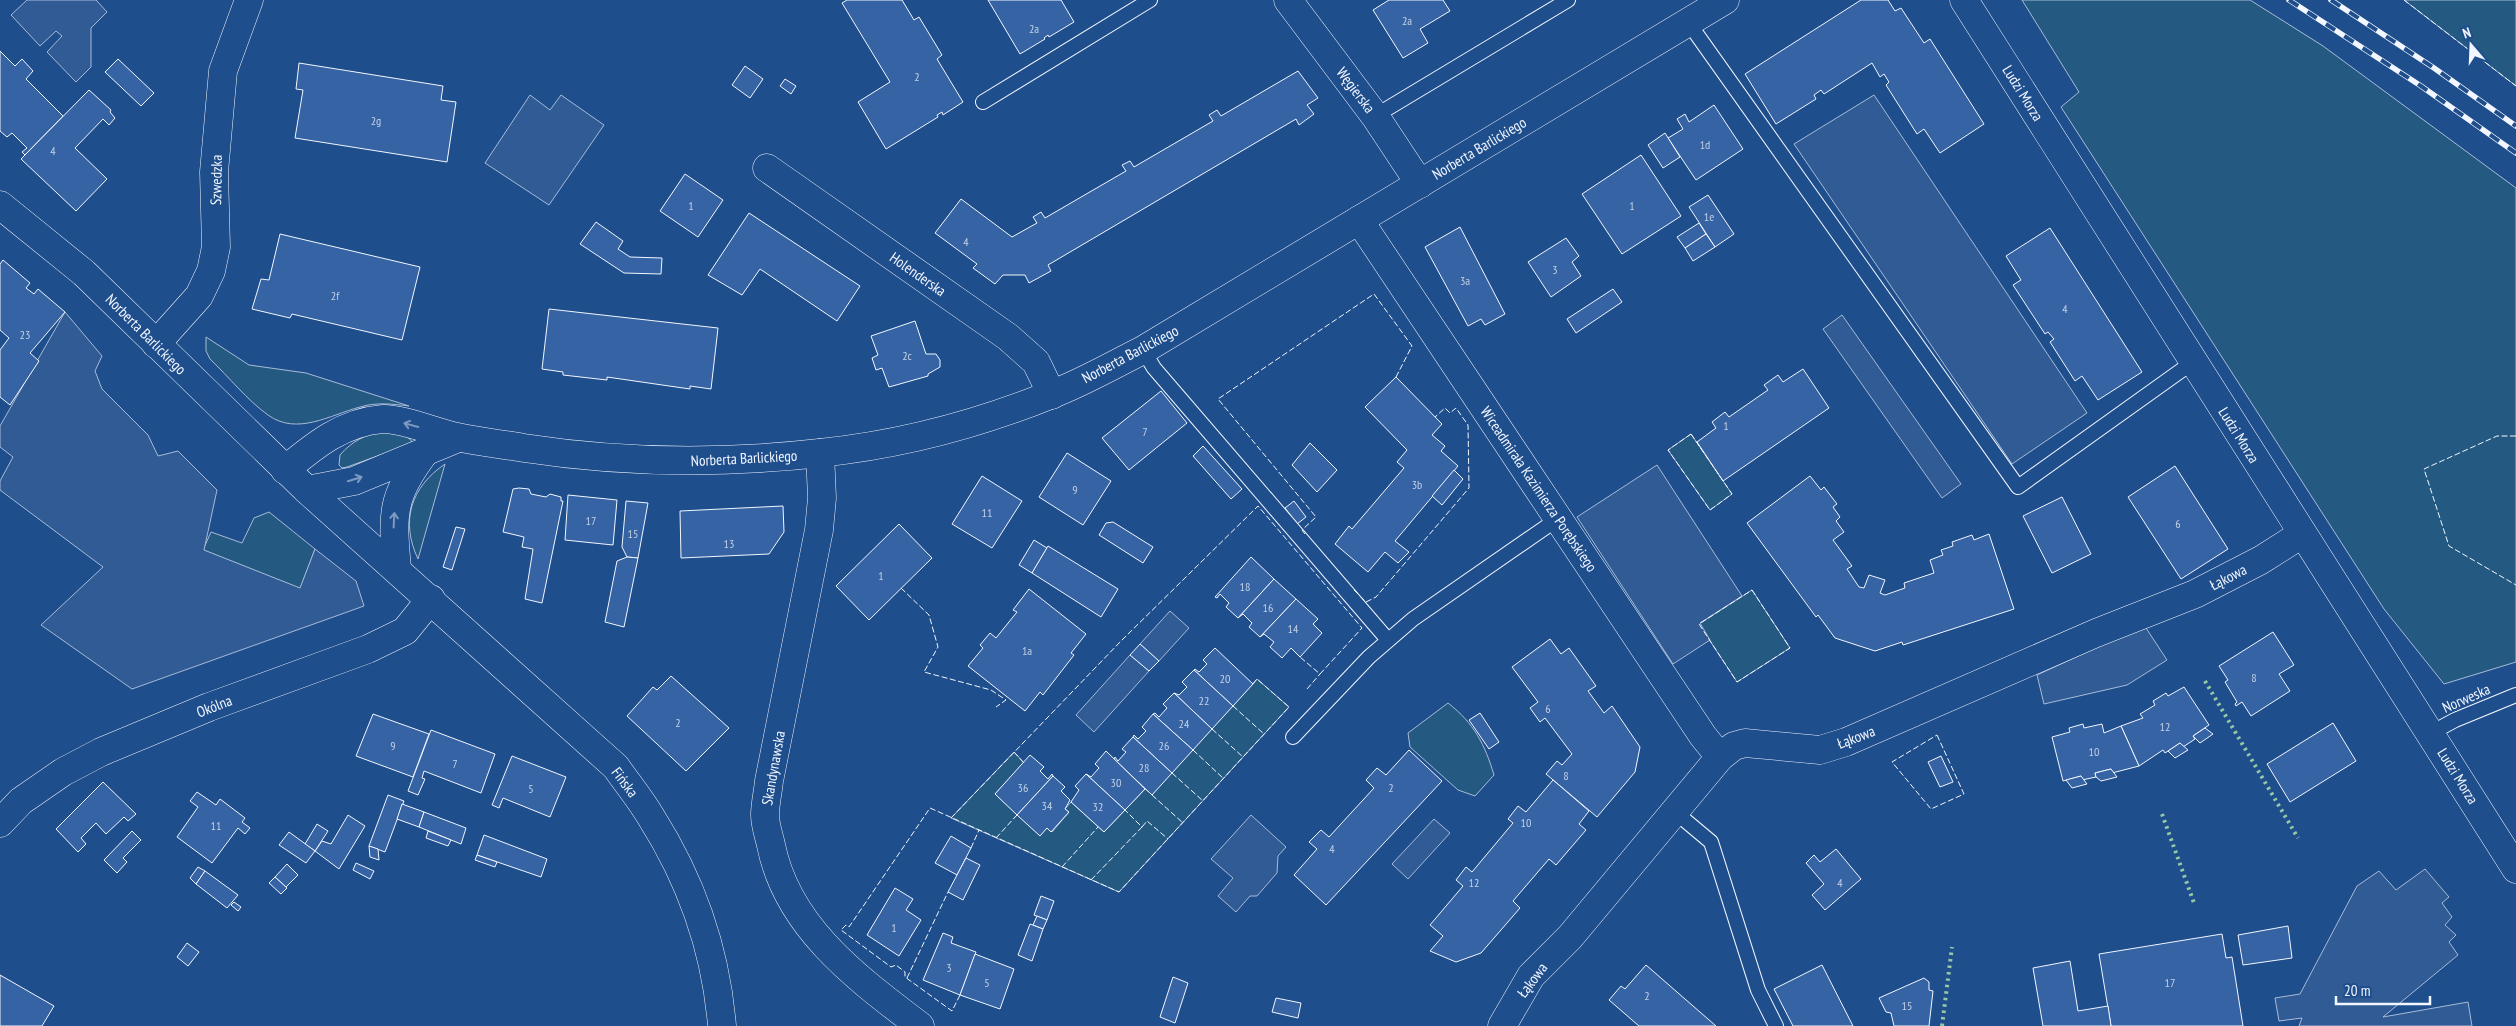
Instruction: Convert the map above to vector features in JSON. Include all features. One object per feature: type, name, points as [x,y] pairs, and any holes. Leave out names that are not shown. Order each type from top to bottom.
[{"type":"street","name":"Szwedzka","points":[[156,344],[199,296],[211,270],[216,247],[214,172],[223,71],[249,0]]},
{"type":"street","name":"Węgierska","points":[[1288,0],[1375,116],[1420,184]]},
{"type":"street","name":"Norberta Barlickiego","points":[[285,470],[316,444],[339,431],[385,419],[458,438],[601,457],[690,461],[820,453],[897,440],[976,422],[1052,395],[1143,350],[1725,0]]},
{"type":"street","name":"Ludzi Morza","points":[[1964,0],[2516,869]]},
{"type":"street","name":"Holenderska","points":[[767,168],[1008,337],[1036,362],[1052,395]]},
{"type":"street","name":"Norberta Barlickiego","points":[[0,205],[84,273],[285,470],[431,599]]},
{"type":"street","name":"Wiceadmirała Kazimierza Porębskiego","points":[[1359,220],[1703,736],[1720,757]]},
{"type":"street","points":[[307,490],[354,481],[458,438]]},
{"type":"street","points":[[397,569],[394,533],[395,506],[406,478],[426,452]]},
{"type":"street","name":"Skandynawska","points":[[820,453],[822,498],[818,530],[769,781],[765,816],[774,864],[795,911],[823,944],[861,980],[920,1026]]},
{"type":"street","name":"Łąkowa","points":[[1502,1026],[1531,976],[1570,937],[1720,757],[1734,746],[1745,743],[1820,750],[1846,742],[2096,633],[2195,594],[2254,564],[2302,534]]},
{"type":"street","name":"Okólna","points":[[0,823],[21,802],[63,772],[93,756],[210,708],[368,649],[405,631],[431,599]]},
{"type":"street","name":"Fińska","points":[[431,599],[616,767],[652,817],[685,881],[702,927],[718,986],[722,1026]]},
{"type":"lane","points":[[983,102],[1150,0]]},
{"type":"lane","points":[[1375,116],[1568,0]]},
{"type":"lane","points":[[1688,22],[2018,487],[2193,362]]},
{"type":"lane","points":[[1143,350],[1154,368],[1388,640]]},
{"type":"lane","points":[[1293,737],[1369,657],[1413,619],[1559,518]]},
{"type":"lane","name":"Norweska","points":[[2431,733],[2454,720],[2516,695]]},
{"type":"lane","points":[[1674,811],[1711,842],[1758,990],[1776,1026]]},
{"type":"shaded area","points":[[27,0],[96,0],[107,12],[91,28],[91,67],[76,82],[47,52],[62,36],[56,31],[40,46],[11,15]]},
{"type":"shaded area","points":[[2022,0],[2250,0],[2323,46],[2516,188],[2516,662],[2444,684],[2384,609],[2061,107],[2079,92]]},
{"type":"shaded area","points":[[2404,0],[2516,0],[2516,86]]},
{"type":"shaded area","points":[[530,95],[550,110],[561,95],[604,125],[549,205],[485,163]]},
{"type":"shaded area","points":[[1874,95],[2087,413],[2012,464],[1794,144]]},
{"type":"shaded area","points":[[65,312],[102,356],[95,371],[102,389],[148,435],[158,456],[178,451],[217,490],[204,550],[300,588],[315,549],[356,581],[364,606],[132,689],[41,625],[103,567],[0,490],[0,481],[13,457],[0,447],[0,426]]},
{"type":"shaded area","points":[[1842,315],[1961,484],[1942,498],[1823,329]]},
{"type":"shaded area","points":[[206,337],[249,365],[306,373],[409,406],[372,404],[314,422],[290,424],[279,421],[268,415],[253,402],[210,359],[206,351]]},
{"type":"shaded area","points":[[383,431],[401,434],[412,442],[347,467],[342,468],[339,465],[340,455],[354,442],[370,434]]},
{"type":"shaded area","points":[[1691,434],[1732,494],[1710,510],[1668,450]]},
{"type":"shaded area","points":[[445,464],[418,559],[410,531],[412,506],[424,483]]},
{"type":"shaded area","points":[[1657,465],[1742,596],[1700,623],[1710,640],[1673,664],[1577,517]]},
{"type":"shaded area","points":[[269,512],[315,549],[300,589],[203,550],[211,532],[242,543],[254,518]]},
{"type":"shaded area","points":[[1752,590],[1790,648],[1737,682],[1699,624]]},
{"type":"shaded area","points":[[1170,611],[1189,628],[1159,661],[1140,644]]},
{"type":"shaded area","points":[[2146,628],[2167,660],[2127,685],[2044,704],[2037,675],[2111,641]]},
{"type":"shaded area","points":[[1130,655],[1149,671],[1094,732],[1076,715]]},
{"type":"shaded area","points":[[1257,679],[1289,707],[1119,892],[951,818],[1014,752],[1024,763],[995,794],[1040,835],[1047,828],[1052,832],[1069,812],[1065,809],[1071,802],[1104,832],[1145,789],[1152,794]]},
{"type":"shaded area","points":[[1448,703],[1472,727],[1487,754],[1494,775],[1475,796],[1458,790],[1410,747],[1408,733]]},
{"type":"shaded area","points":[[1251,815],[1286,847],[1278,856],[1277,873],[1257,896],[1250,896],[1236,912],[1218,896],[1233,878],[1211,859]]},
{"type":"shaded area","points":[[1434,819],[1450,833],[1408,879],[1392,864]]},
{"type":"shaded area","points":[[2425,869],[2449,897],[2442,903],[2452,917],[2445,925],[2456,935],[2449,942],[2458,955],[2383,1017],[2468,1002],[2472,1026],[2299,1026],[2302,1018],[2279,1021],[2275,998],[2300,994],[2357,886],[2379,871],[2396,890]]},
{"type":"building","points":[[847,0],[902,0],[914,20],[919,17],[942,55],[937,59],[963,102],[943,115],[942,112],[937,115],[938,117],[886,149],[858,102],[890,82],[842,3]]},
{"type":"building","points":[[988,0],[1061,0],[1074,22],[1049,37],[1048,35],[1045,39],[1020,54]]},
{"type":"building","points":[[1389,0],[1443,0],[1450,11],[1420,29],[1428,43],[1403,58],[1373,10]]},
{"type":"building","points":[[1861,0],[1888,0],[1895,11],[1901,8],[1924,43],[1930,39],[1984,124],[1940,153],[1924,129],[1917,134],[1886,85],[1889,82],[1884,74],[1880,77],[1872,63],[1824,94],[1821,90],[1814,95],[1816,99],[1776,124],[1745,74]]},
{"type":"building","points":[[0,51],[15,66],[22,59],[33,71],[26,79],[63,116],[25,155],[22,152],[27,148],[12,133],[7,137],[0,131]]},
{"type":"building","points":[[118,59],[154,93],[141,106],[105,72]]},
{"type":"building","points":[[299,63],[443,86],[441,100],[456,102],[447,162],[295,138],[303,90],[296,89]]},
{"type":"building","points":[[745,66],[763,79],[750,98],[732,85]]},
{"type":"building","points":[[1298,71],[1318,98],[1307,105],[1314,114],[1299,125],[1296,119],[1048,265],[1051,271],[1029,283],[1025,275],[1003,275],[995,284],[973,268],[977,264],[935,233],[961,199],[1012,237],[1037,223],[1033,217],[1041,212],[1045,218],[1126,171],[1122,165],[1130,161],[1134,167],[1213,121],[1209,115],[1217,110],[1221,116]]},
{"type":"building","points":[[785,79],[796,86],[791,94],[780,86]]},
{"type":"building","points":[[89,90],[111,110],[110,112],[115,118],[109,125],[103,119],[75,148],[107,179],[76,211],[21,159]]},
{"type":"building","points":[[1714,105],[1743,149],[1696,180],[1668,138],[1683,129],[1677,119],[1685,114],[1689,122]]},
{"type":"building","points":[[1665,133],[1680,157],[1663,168],[1648,145]]},
{"type":"building","points":[[1641,155],[1681,216],[1622,254],[1582,194]]},
{"type":"building","points":[[685,174],[723,200],[698,237],[660,211]]},
{"type":"building","points":[[1708,195],[1734,234],[1715,247],[1689,207]]},
{"type":"building","points":[[749,213],[860,286],[837,321],[760,269],[742,295],[708,275]]},
{"type":"building","points":[[596,222],[623,241],[618,249],[630,257],[662,258],[661,274],[624,273],[580,244]]},
{"type":"building","points":[[1699,223],[1706,234],[1685,248],[1677,237]]},
{"type":"building","points":[[1460,227],[1505,314],[1485,325],[1481,319],[1468,326],[1425,247]]},
{"type":"building","points":[[2050,228],[2142,372],[2098,400],[2082,376],[2075,381],[2050,342],[2054,339],[2048,332],[2045,334],[2013,285],[2021,280],[2006,256]]},
{"type":"building","points":[[280,234],[420,267],[402,340],[292,314],[290,318],[252,309],[261,279],[269,280]]},
{"type":"building","points":[[1706,234],[1715,247],[1693,261],[1685,248]]},
{"type":"building","points":[[1566,238],[1579,256],[1572,262],[1581,276],[1551,297],[1528,262]]},
{"type":"building","points":[[3,260],[30,283],[26,288],[34,294],[38,289],[65,312],[30,353],[39,361],[10,405],[0,397],[0,350],[9,338],[0,330],[0,264]]},
{"type":"building","points":[[1613,289],[1622,302],[1576,333],[1567,319]]},
{"type":"building","points":[[549,309],[718,328],[711,389],[690,386],[690,389],[607,377],[607,380],[563,375],[563,372],[542,369]]},
{"type":"building","points":[[915,321],[926,354],[936,354],[940,360],[940,367],[928,374],[928,376],[889,387],[882,368],[876,370],[872,358],[878,355],[871,336]]},
{"type":"building","points":[[1803,369],[1829,408],[1723,481],[1697,442],[1716,428],[1712,422],[1725,412],[1729,417],[1768,390],[1764,385],[1778,375],[1783,382]]},
{"type":"building","points":[[1396,377],[1442,424],[1432,435],[1445,446],[1441,451],[1458,466],[1395,541],[1409,552],[1398,563],[1385,552],[1368,572],[1335,544],[1349,526],[1352,529],[1404,468],[1397,462],[1407,450],[1365,407]]},
{"type":"building","points":[[1161,391],[1187,423],[1129,470],[1102,438]]},
{"type":"building","points":[[1310,443],[1337,470],[1317,492],[1292,465]]},
{"type":"building","points":[[1203,446],[1242,489],[1231,499],[1193,456]]},
{"type":"building","points":[[1067,453],[1111,481],[1083,525],[1039,497]]},
{"type":"building","points":[[2175,466],[2228,549],[2181,579],[2128,497]]},
{"type":"building","points":[[1454,470],[1463,479],[1442,505],[1432,496]]},
{"type":"building","points":[[982,476],[1022,501],[992,548],[952,524]]},
{"type":"building","points":[[1810,476],[1821,490],[1824,487],[1837,504],[1833,507],[1840,517],[1836,521],[1844,532],[1833,540],[1852,566],[1847,569],[1859,587],[1864,588],[1869,575],[1885,580],[1880,593],[1885,595],[1905,588],[1904,583],[1934,573],[1930,560],[1943,555],[1941,550],[1953,546],[1952,542],[1972,535],[1974,540],[1989,534],[2014,609],[1903,645],[1902,642],[1875,651],[1835,638],[1818,615],[1816,617],[1747,523]]},
{"type":"building","points":[[513,489],[529,489],[531,494],[546,497],[550,494],[561,497],[561,501],[563,501],[542,603],[525,599],[533,549],[522,547],[524,537],[503,532]]},
{"type":"building","points":[[568,495],[617,500],[613,545],[565,540]]},
{"type":"building","points":[[2062,497],[2091,554],[2052,573],[2023,516]]},
{"type":"building","points":[[626,501],[648,503],[638,558],[627,557],[622,547]]},
{"type":"building","points":[[1294,501],[1306,517],[1297,524],[1285,508]]},
{"type":"building","points":[[783,506],[784,532],[769,554],[681,558],[680,511]]},
{"type":"building","points":[[1113,522],[1153,547],[1143,563],[1099,535],[1106,523]]},
{"type":"building","points":[[899,524],[932,558],[869,620],[836,586]]},
{"type":"building","points":[[456,527],[465,529],[452,570],[443,567]]},
{"type":"building","points":[[1034,540],[1047,548],[1032,573],[1019,565]]},
{"type":"building","points":[[1048,546],[1118,589],[1101,617],[1032,573]]},
{"type":"building","points":[[627,557],[638,558],[624,627],[605,622],[617,561]]},
{"type":"building","points":[[1251,557],[1274,579],[1238,618],[1226,607],[1229,603],[1220,594],[1217,598],[1215,597]]},
{"type":"building","points":[[1274,579],[1296,599],[1260,637],[1249,627],[1252,623],[1243,614],[1238,618]]},
{"type":"building","points":[[1029,589],[1086,634],[1071,653],[1074,655],[1043,695],[1040,692],[1025,711],[968,666],[983,648],[980,645],[990,633],[996,638],[1017,612],[1013,610]]},
{"type":"building","points":[[1296,599],[1318,619],[1313,624],[1322,633],[1300,657],[1291,648],[1282,658],[1270,647],[1274,642],[1264,634],[1260,637]]},
{"type":"building","points":[[2273,632],[2294,665],[2279,674],[2290,691],[2251,716],[2242,702],[2236,706],[2237,702],[2225,682],[2228,680],[2219,666]]},
{"type":"building","points":[[1550,639],[1561,654],[1569,648],[1596,686],[1588,691],[1604,713],[1612,706],[1640,747],[1635,772],[1597,817],[1546,774],[1557,761],[1562,765],[1572,754],[1545,718],[1540,722],[1530,708],[1538,702],[1512,667]]},
{"type":"building","points":[[1140,644],[1159,661],[1149,671],[1130,655]]},
{"type":"building","points":[[1215,648],[1253,684],[1233,706],[1194,670],[1199,672],[1207,664],[1203,660]]},
{"type":"building","points":[[1194,670],[1233,706],[1212,729],[1174,693],[1179,695],[1187,687],[1182,682]]},
{"type":"building","points":[[671,676],[729,728],[686,771],[627,716],[653,687],[657,690]]},
{"type":"building","points":[[2184,687],[2209,725],[2193,736],[2195,739],[2183,747],[2180,743],[2165,753],[2163,750],[2139,766],[2121,726],[2143,718],[2140,714],[2155,705],[2153,701],[2166,693],[2168,696]]},
{"type":"building","points":[[1174,693],[1212,729],[1193,750],[1153,714],[1155,713],[1159,717],[1167,708],[1163,704]]},
{"type":"building","points":[[1480,713],[1499,742],[1489,749],[1469,720]]},
{"type":"building","points":[[373,714],[429,734],[413,777],[356,756]]},
{"type":"building","points":[[1153,714],[1193,750],[1172,773],[1133,737],[1134,735],[1138,739],[1146,731],[1142,727]]},
{"type":"building","points":[[2333,723],[2356,761],[2290,802],[2267,764]]},
{"type":"building","points":[[2083,724],[2084,728],[2102,724],[2104,733],[2121,726],[2139,766],[2112,773],[2111,769],[2095,773],[2096,777],[2082,780],[2081,776],[2063,781],[2052,737],[2070,732],[2069,728]]},
{"type":"building","points":[[2205,728],[2213,734],[2200,743],[2193,736]]},
{"type":"building","points":[[431,730],[495,754],[481,793],[424,771],[422,778],[425,779],[418,795],[408,791]]},
{"type":"building","points":[[1133,737],[1172,773],[1152,795],[1114,759],[1115,757],[1118,761],[1126,752],[1122,749]]},
{"type":"building","points":[[2180,743],[2188,750],[2175,758],[2168,751]]},
{"type":"building","points":[[1409,750],[1442,781],[1326,905],[1294,875],[1317,849],[1309,842],[1321,830],[1329,837],[1374,788],[1366,780],[1377,768],[1386,775]]},
{"type":"building","points":[[1106,751],[1145,789],[1125,810],[1086,774],[1091,777],[1099,768],[1095,764]]},
{"type":"building","points":[[1030,755],[1044,767],[1040,771],[1048,779],[1052,774],[1053,776],[1017,815],[995,794]]},
{"type":"building","points":[[512,756],[566,777],[550,817],[503,798],[499,808],[492,805]]},
{"type":"building","points":[[1941,756],[1953,782],[1940,787],[1928,762]]},
{"type":"building","points":[[2111,769],[2117,777],[2101,781],[2096,777],[2095,773]]},
{"type":"building","points":[[1086,774],[1125,810],[1104,832],[1071,802],[1079,790],[1075,786]]},
{"type":"building","points":[[1053,776],[1065,787],[1061,791],[1070,800],[1065,809],[1069,812],[1051,832],[1047,828],[1040,836],[1017,815]]},
{"type":"building","points":[[2081,776],[2087,784],[2072,788],[2066,780]]},
{"type":"building","points":[[1553,780],[1589,811],[1579,824],[1586,830],[1556,865],[1549,859],[1513,901],[1520,908],[1481,953],[1456,962],[1430,951],[1443,936],[1430,925],[1463,886],[1456,880],[1466,867],[1472,872],[1513,823],[1508,819],[1518,806],[1526,812]]},
{"type":"building","points":[[103,782],[136,814],[128,821],[124,817],[106,834],[96,823],[81,838],[86,844],[78,852],[56,829]]},
{"type":"building","points":[[197,792],[216,805],[220,799],[245,818],[242,822],[250,828],[245,834],[238,828],[212,863],[177,837],[198,807],[190,801]]},
{"type":"building","points":[[388,795],[404,801],[385,852],[369,846]]},
{"type":"building","points":[[402,804],[424,812],[419,827],[397,819]]},
{"type":"building","points":[[424,812],[466,828],[461,844],[419,827]]},
{"type":"building","points":[[348,815],[365,826],[339,869],[315,851],[322,841],[331,844]]},
{"type":"building","points":[[317,824],[328,831],[315,851],[305,844]]},
{"type":"building","points":[[132,831],[141,840],[123,858],[127,862],[117,873],[104,860]]},
{"type":"building","points":[[428,831],[451,840],[448,846],[426,838]]},
{"type":"building","points":[[289,832],[315,851],[306,863],[279,845]]},
{"type":"building","points":[[484,835],[547,859],[541,877],[477,855]]},
{"type":"building","points":[[951,836],[971,848],[957,875],[935,863]]},
{"type":"building","points":[[369,846],[378,849],[379,860],[370,857]]},
{"type":"building","points":[[1836,849],[1861,879],[1825,910],[1812,895],[1824,884],[1806,863],[1814,855],[1820,862]]},
{"type":"building","points":[[477,855],[497,862],[495,867],[475,860]]},
{"type":"building","points":[[966,858],[980,865],[963,900],[948,892]]},
{"type":"building","points":[[356,863],[374,871],[370,879],[353,870]]},
{"type":"building","points":[[287,864],[298,875],[286,887],[275,877]]},
{"type":"building","points":[[198,867],[205,871],[196,884],[190,878]]},
{"type":"building","points":[[205,871],[238,895],[227,908],[196,884]]},
{"type":"building","points":[[275,877],[287,888],[281,894],[269,883]]},
{"type":"building","points":[[895,888],[913,899],[906,910],[921,920],[899,956],[867,935]]},
{"type":"building","points":[[1041,896],[1054,901],[1047,920],[1034,915]]},
{"type":"building","points":[[234,902],[241,907],[238,911],[231,905]]},
{"type":"building","points":[[1037,916],[1047,920],[1043,929],[1033,925]]},
{"type":"building","points":[[1030,924],[1043,929],[1032,961],[1018,955]]},
{"type":"building","points":[[2288,926],[2292,958],[2243,965],[2238,935]]},
{"type":"building","points":[[943,933],[953,937],[951,943],[976,952],[960,995],[923,980]]},
{"type":"building","points":[[2222,934],[2226,958],[2232,957],[2243,1026],[2111,1026],[2099,954]]},
{"type":"building","points":[[187,943],[199,952],[188,966],[177,957]]},
{"type":"building","points":[[975,954],[1014,969],[1000,1009],[960,995]]},
{"type":"building","points":[[2070,961],[2078,1011],[2108,1006],[2111,1026],[2043,1026],[2033,968]]},
{"type":"building","points":[[1646,965],[1716,1026],[1639,1026],[1609,1000],[1621,986],[1625,989]]},
{"type":"building","points":[[1822,965],[1853,1026],[1793,1026],[1774,989]]},
{"type":"building","points":[[0,975],[54,1006],[42,1026],[0,1026]]},
{"type":"building","points":[[1173,977],[1188,983],[1175,1023],[1160,1017]]},
{"type":"building","points":[[1924,978],[1929,982],[1929,990],[1933,991],[1929,1026],[1894,1026],[1891,1013],[1886,1012],[1879,998]]},
{"type":"building","points":[[1276,998],[1301,1003],[1298,1018],[1272,1012]]},
{"type":"railway","points":[[2289,0],[2421,86],[2516,153]]},
{"type":"railway","points":[[2331,0],[2434,68],[2516,126]]},
{"type":"hedge","points":[[2205,681],[2298,838]]},
{"type":"hedge","points":[[2162,814],[2194,903]]},
{"type":"hedge","points":[[1942,1026],[1952,947]]},
{"type":"fence","points":[[2404,0],[2516,86]]},
{"type":"fence","points":[[1305,534],[1302,530],[1316,517],[1218,399],[1374,294],[1412,346],[1396,377]]},
{"type":"fence","points":[[1354,590],[1366,602],[1376,597],[1469,488],[1468,425],[1456,408],[1450,413],[1445,408],[1435,417]]},
{"type":"fence","points":[[1691,434],[1732,494],[1710,510],[1668,450],[1691,434]]},
{"type":"fence","points":[[2516,436],[2497,436],[2424,469],[2449,546],[2516,585]]},
{"type":"fence","points":[[951,818],[1121,641],[1258,506],[1362,628],[1320,674],[1300,657]]},
{"type":"fence","points":[[901,588],[929,615],[938,647],[924,672],[991,690],[1006,700],[996,707]]},
{"type":"fence","points":[[1752,590],[1790,648],[1737,682],[1699,624],[1752,590]]},
{"type":"fence","points":[[1307,689],[1320,674]]},
{"type":"fence","points":[[960,995],[952,1011],[905,977],[905,972],[896,965],[891,967],[841,930],[846,925],[849,927],[930,808],[1119,892],[1289,707],[1257,679],[1253,684]]},
{"type":"fence","points":[[1233,706],[1264,734]]},
{"type":"fence","points":[[1212,729],[1243,757]]},
{"type":"fence","points":[[1937,735],[1964,794],[1931,809],[1892,762],[1937,735]]},
{"type":"fence","points":[[1193,750],[1224,779]]},
{"type":"fence","points":[[1014,752],[1024,763]]},
{"type":"fence","points":[[1172,773],[1203,801]]},
{"type":"fence","points":[[1152,795],[1183,823]]},
{"type":"fence","points":[[1091,880],[1142,827],[1125,810]]},
{"type":"fence","points":[[996,838],[1017,815]]},
{"type":"fence","points":[[1142,827],[1147,821],[1168,839]]},
{"type":"fence","points":[[1062,867],[1098,827]]},
{"type":"fence","points":[[971,848],[979,830]]},
{"type":"fence","points":[[907,978],[948,892]]}]
